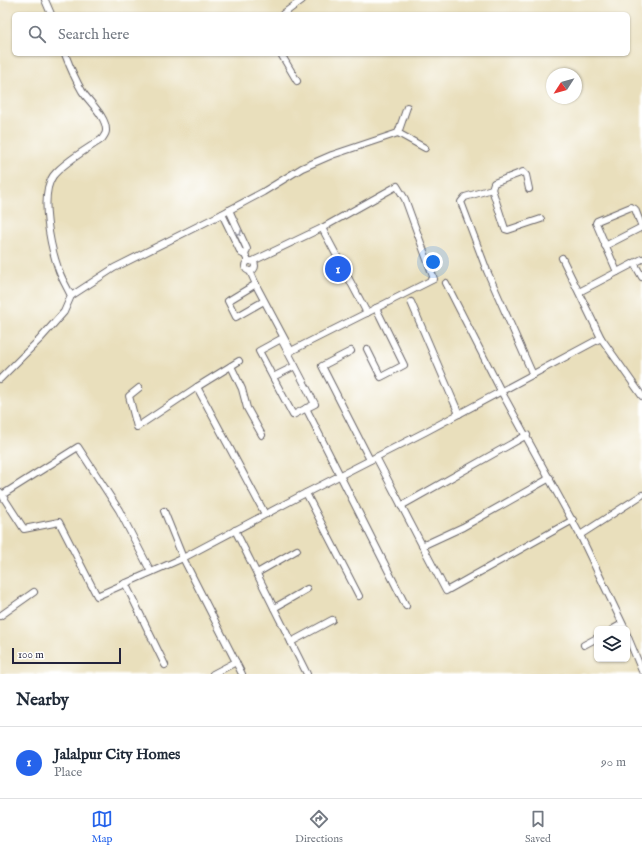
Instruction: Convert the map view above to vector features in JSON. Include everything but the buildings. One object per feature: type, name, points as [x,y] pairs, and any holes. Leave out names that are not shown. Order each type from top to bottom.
[{"type":"street","points":[[45,0],[50,12]]},
{"type":"street","points":[[286,12],[302,0]]},
{"type":"street","points":[[66,56],[72,73],[83,93],[97,110],[104,122],[106,130],[102,139],[63,167],[53,177],[48,190],[46,207],[52,248],[58,269],[71,296]]},
{"type":"street","points":[[282,56],[297,81]]},
{"type":"street","points":[[398,133],[407,107]]},
{"type":"street","points":[[0,379],[40,339],[64,312],[71,296],[114,268],[222,214],[263,192],[302,168],[332,155],[398,133],[425,148]]},
{"type":"street","points":[[529,189],[526,175],[523,172],[494,183],[492,189],[505,229],[508,230],[541,219]]},
{"type":"street","points":[[222,214],[241,253],[255,264],[253,270],[250,271],[264,301],[291,351],[434,280],[405,199],[397,186],[322,228],[249,259]]},
{"type":"street","points":[[492,189],[465,197],[461,202],[462,208],[487,271],[533,375]]},
{"type":"street","points":[[605,246],[642,227],[634,209],[630,206],[597,221],[596,226],[605,246],[617,272]]},
{"type":"street","points":[[229,210],[247,249],[249,259]]},
{"type":"street","points":[[322,228],[367,313]]},
{"type":"street","points":[[562,258],[601,338],[642,396]]},
{"type":"street","points":[[579,292],[642,259]]},
{"type":"street","points":[[634,263],[642,277]]},
{"type":"street","points":[[446,283],[501,391],[527,435],[573,520],[623,626]]},
{"type":"street","points":[[256,284],[228,301],[236,317],[264,301]]},
{"type":"street","points":[[411,302],[459,414]]},
{"type":"street","points":[[367,349],[381,377],[404,364],[376,308]]},
{"type":"street","points":[[151,572],[119,510],[78,447],[1,493],[24,529],[59,522],[97,596],[183,558],[601,338]]},
{"type":"street","points":[[281,339],[315,404],[293,415],[273,377],[259,351],[281,339]]},
{"type":"street","points":[[351,351],[322,366],[373,459],[401,506],[446,591],[573,520]]},
{"type":"street","points":[[139,388],[129,396],[137,427],[239,361]]},
{"type":"street","points":[[231,366],[242,388],[247,408],[262,435]]},
{"type":"street","points":[[273,377],[295,366]]},
{"type":"street","points":[[197,387],[266,514]]},
{"type":"street","points":[[306,408],[406,606]]},
{"type":"street","points":[[401,506],[527,435]]},
{"type":"street","points":[[422,546],[463,527],[550,478]]},
{"type":"street","points":[[306,493],[359,596]]},
{"type":"street","points":[[580,535],[642,496]]},
{"type":"street","points":[[164,511],[183,558],[242,674]]},
{"type":"street","points":[[235,530],[307,674]]},
{"type":"street","points":[[256,573],[297,550]]},
{"type":"street","points":[[125,583],[165,665]]},
{"type":"street","points":[[274,608],[307,589]]},
{"type":"street","points":[[0,616],[34,592]]},
{"type":"street","points":[[291,642],[332,620]]},
{"type":"street","points":[[584,645],[594,640]]},
{"type":"street","points":[[630,642],[642,671]]},
{"type":"street","points":[[213,674],[236,662]]},
{"type":"place","name":"Jalalpur City Homes","points":[[338,269]]}]
